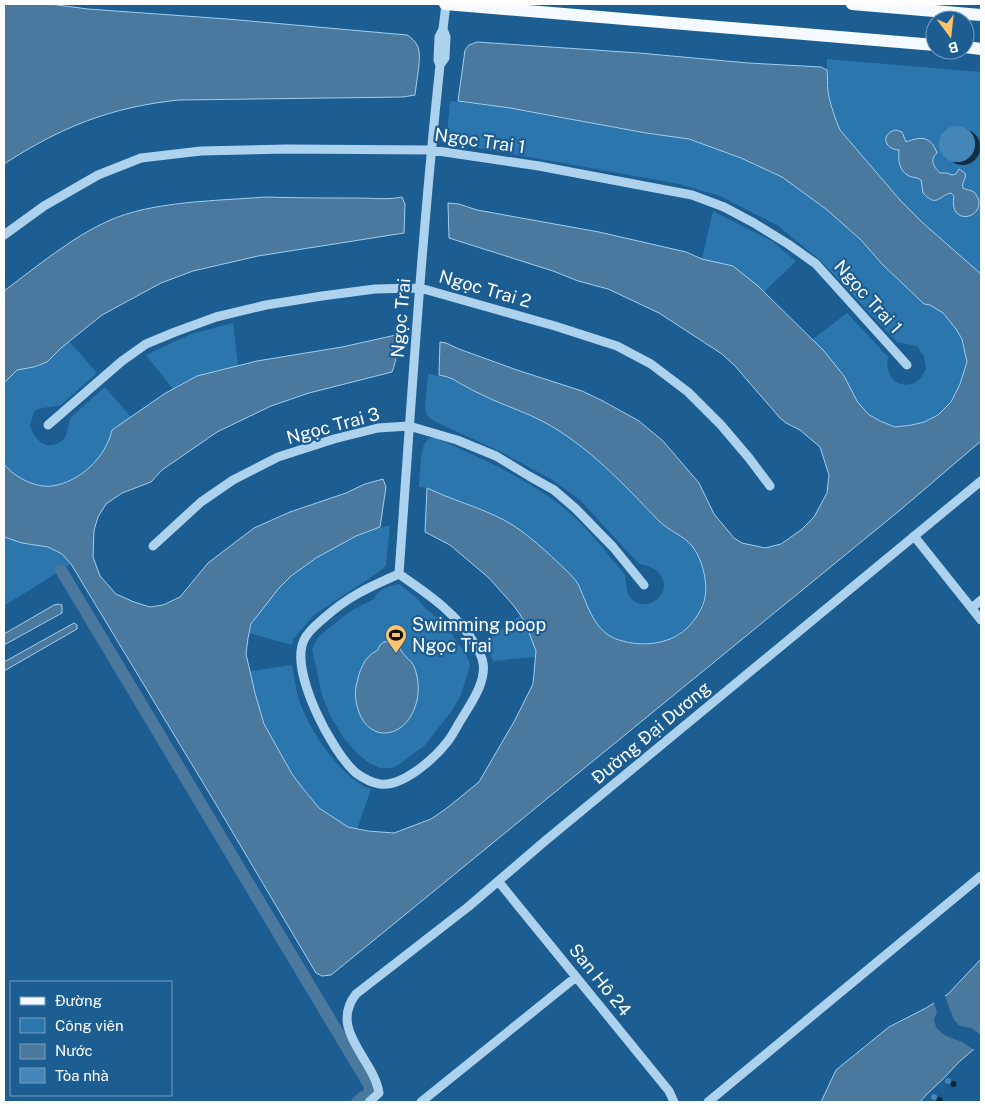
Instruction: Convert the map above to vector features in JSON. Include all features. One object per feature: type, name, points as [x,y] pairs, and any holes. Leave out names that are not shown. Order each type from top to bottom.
[{"type":"main road","points":[[445,4],[925,44]]},
{"type":"main road","points":[[852,4],[940,7],[981,15]]},
{"type":"street","name":"Ngọc Trai","points":[[399,574],[431,150],[440,65],[445,58],[446,37],[443,29],[445,4]]},
{"type":"street","name":"Ngọc Trai 1","points":[[4,235],[44,206],[98,175],[141,158],[201,151],[287,149],[431,150],[539,166],[692,195],[724,208],[754,223],[816,264],[907,365]]},
{"type":"street","name":"Ngọc Trai 2","points":[[48,425],[146,344],[175,332],[216,318],[266,305],[375,289],[420,288],[555,326],[617,346],[651,364],[688,392],[721,425],[770,486]]},
{"type":"street","name":"Ngọc Trai 3","points":[[153,546],[201,502],[233,480],[278,458],[334,439],[378,428],[409,426],[456,440],[496,456],[554,490],[576,509],[613,547],[644,585]]},
{"type":"street","name":"Đường Đại Dương","points":[[369,1102],[379,1092],[378,1084],[353,1042],[347,1019],[349,1005],[356,994],[468,907],[981,481]]},
{"type":"street","points":[[914,536],[981,620]]},
{"type":"street","points":[[399,574],[425,592],[458,620],[480,653],[484,671],[474,698],[447,742],[431,759],[409,776],[391,784],[378,784],[367,780],[356,772],[342,756],[327,732],[313,705],[305,680],[301,662],[301,650],[305,639],[314,627],[339,604],[399,574]]},
{"type":"street","points":[[972,608],[981,600]]},
{"type":"street","points":[[708,1102],[981,876]]},
{"type":"street","name":"San Hô 24","points":[[498,881],[670,1091],[674,1102]]},
{"type":"street","points":[[421,1102],[449,1074],[521,1016],[576,976]]},
{"type":"green space","points":[[827,59],[981,72],[981,274],[924,224],[900,200],[840,130],[829,95]]},
{"type":"green space","points":[[450,101],[510,108],[689,139],[741,158],[782,177],[826,209],[861,240],[882,264],[930,305],[943,313],[956,329],[962,339],[967,362],[960,384],[951,402],[938,415],[924,422],[912,425],[895,427],[869,414],[857,401],[844,376],[824,351],[812,340],[847,313],[888,357],[889,373],[897,382],[909,385],[916,382],[926,369],[924,356],[917,346],[897,342],[821,261],[777,225],[720,196],[679,184],[457,144],[449,139],[447,132]]},
{"type":"green space","points":[[713,211],[772,241],[796,261],[764,292],[733,266],[702,259]]},
{"type":"green space","points":[[233,323],[238,366],[197,376],[173,389],[146,355],[191,334]]},
{"type":"green space","points":[[69,341],[97,373],[61,405],[38,409],[34,412],[30,426],[36,437],[41,443],[48,445],[54,445],[62,441],[66,437],[72,416],[105,387],[131,417],[112,430],[109,440],[98,459],[82,474],[62,484],[52,486],[39,485],[25,481],[4,464],[4,383],[17,370],[34,367]]},
{"type":"green space","points":[[428,374],[450,378],[495,401],[542,420],[573,440],[632,492],[662,524],[681,536],[693,547],[700,558],[705,578],[705,597],[696,618],[686,629],[671,639],[658,643],[618,640],[608,635],[597,626],[576,581],[537,543],[505,521],[478,508],[427,488],[419,487],[423,447],[430,438],[434,437],[523,480],[571,514],[625,575],[628,594],[636,602],[650,603],[661,595],[663,582],[660,574],[651,567],[639,564],[580,500],[551,479],[501,452],[434,421],[427,415],[425,407]]},
{"type":"green space","points":[[390,526],[386,565],[383,569],[314,615],[293,639],[292,645],[249,633],[255,619],[276,590],[300,569],[346,541]]},
{"type":"green space","points":[[4,537],[22,543],[48,547],[62,554],[71,564],[4,606]]},
{"type":"green space","points":[[399,584],[417,598],[450,632],[465,653],[470,667],[460,697],[451,712],[425,745],[400,764],[392,768],[380,768],[369,763],[358,754],[343,737],[330,715],[322,695],[312,649],[318,637],[349,612],[374,599],[377,593],[383,589]]},
{"type":"green space","points":[[520,616],[531,635],[536,657],[493,661],[485,641]]},
{"type":"green space","points":[[292,665],[301,704],[315,734],[336,762],[348,774],[359,783],[371,789],[357,829],[348,827],[319,808],[292,774],[264,724],[250,671]]},
{"type":"water","points":[[4,4],[50,4],[88,9],[407,35],[415,41],[419,51],[415,95],[403,97],[179,100],[154,103],[109,114],[66,129],[4,164]]},
{"type":"water","points":[[477,42],[821,67],[827,70],[829,96],[840,130],[900,200],[924,224],[981,274],[981,441],[899,511],[341,967],[331,975],[322,976],[316,973],[71,564],[62,554],[48,547],[22,543],[4,537],[4,464],[25,481],[45,486],[62,484],[82,474],[98,459],[109,440],[112,430],[164,394],[197,376],[257,361],[342,347],[396,335],[396,354],[392,372],[309,393],[271,406],[217,432],[162,470],[151,482],[122,493],[106,504],[98,517],[94,530],[93,557],[100,576],[116,594],[150,607],[163,605],[180,597],[208,563],[254,528],[290,512],[383,479],[386,487],[380,527],[356,536],[316,558],[291,576],[279,588],[251,624],[246,654],[264,724],[292,774],[319,808],[348,827],[394,833],[431,819],[479,782],[515,720],[533,684],[536,651],[525,622],[514,606],[489,578],[450,545],[425,532],[427,488],[495,515],[528,536],[574,578],[601,629],[619,640],[646,644],[663,641],[679,634],[689,626],[698,614],[706,591],[701,563],[692,546],[659,521],[619,480],[590,454],[542,421],[493,400],[452,379],[439,375],[440,342],[582,391],[639,421],[663,441],[699,483],[714,514],[734,538],[742,543],[765,548],[781,544],[801,530],[814,517],[827,493],[829,475],[820,447],[800,430],[780,418],[735,366],[722,354],[659,313],[608,289],[578,281],[553,271],[449,238],[448,203],[599,232],[686,252],[702,259],[733,266],[758,286],[824,351],[844,376],[857,401],[868,414],[895,427],[924,422],[938,415],[951,402],[960,384],[967,362],[962,339],[943,313],[930,305],[924,304],[882,264],[861,240],[826,209],[782,177],[741,158],[689,139],[510,108],[458,101],[465,50],[469,45]]},
{"type":"water","points":[[896,130],[902,132],[906,142],[921,138],[929,140],[937,153],[933,158],[933,163],[940,173],[952,175],[956,174],[959,169],[965,173],[963,188],[974,192],[978,198],[979,205],[972,215],[961,216],[956,212],[954,196],[951,193],[937,200],[931,200],[923,193],[921,180],[909,176],[903,171],[899,161],[899,150],[890,147],[886,141],[888,134]]},
{"type":"water","points":[[265,197],[386,199],[402,197],[405,204],[404,233],[258,256],[193,271],[161,283],[102,315],[61,348],[47,362],[17,370],[4,383],[4,291],[54,253],[81,235],[125,214],[185,203]]},
{"type":"water","points":[[58,604],[62,605],[62,613],[4,645],[4,634]]},
{"type":"water","points":[[74,623],[77,625],[77,629],[4,671],[4,662]]},
{"type":"water","points":[[384,642],[397,642],[403,654],[413,664],[417,676],[418,692],[417,702],[411,716],[398,729],[383,733],[367,726],[361,717],[355,691],[362,666]]},
{"type":"water","points":[[981,959],[981,1039],[974,1049],[920,1102],[821,1102],[836,1070],[889,1027],[948,994]]},
{"type":"pier","points":[[944,993],[955,1021],[960,1026],[971,1028],[981,1035],[981,1044],[976,1051],[962,1042],[946,1036],[936,1027],[934,1019],[937,1013],[933,1000]]},
{"type":"building","points":[[957,126],[964,127],[970,131],[974,137],[974,151],[970,157],[964,161],[957,162],[950,161],[944,157],[940,151],[939,144],[940,137],[944,131],[950,127]]},
{"type":"building","points":[[948,1078],[951,1081],[948,1084],[945,1081]]},
{"type":"building","points":[[934,1094],[937,1097],[934,1100],[931,1097]]},
{"type":"waterway","points":[[61,570],[371,1088],[369,1092]]},
{"type":"waterway","points":[[357,1102],[363,1097]]},
{"type":"place","name":"Swimming poop Ngọc Trai","points":[[396,654]]}]
